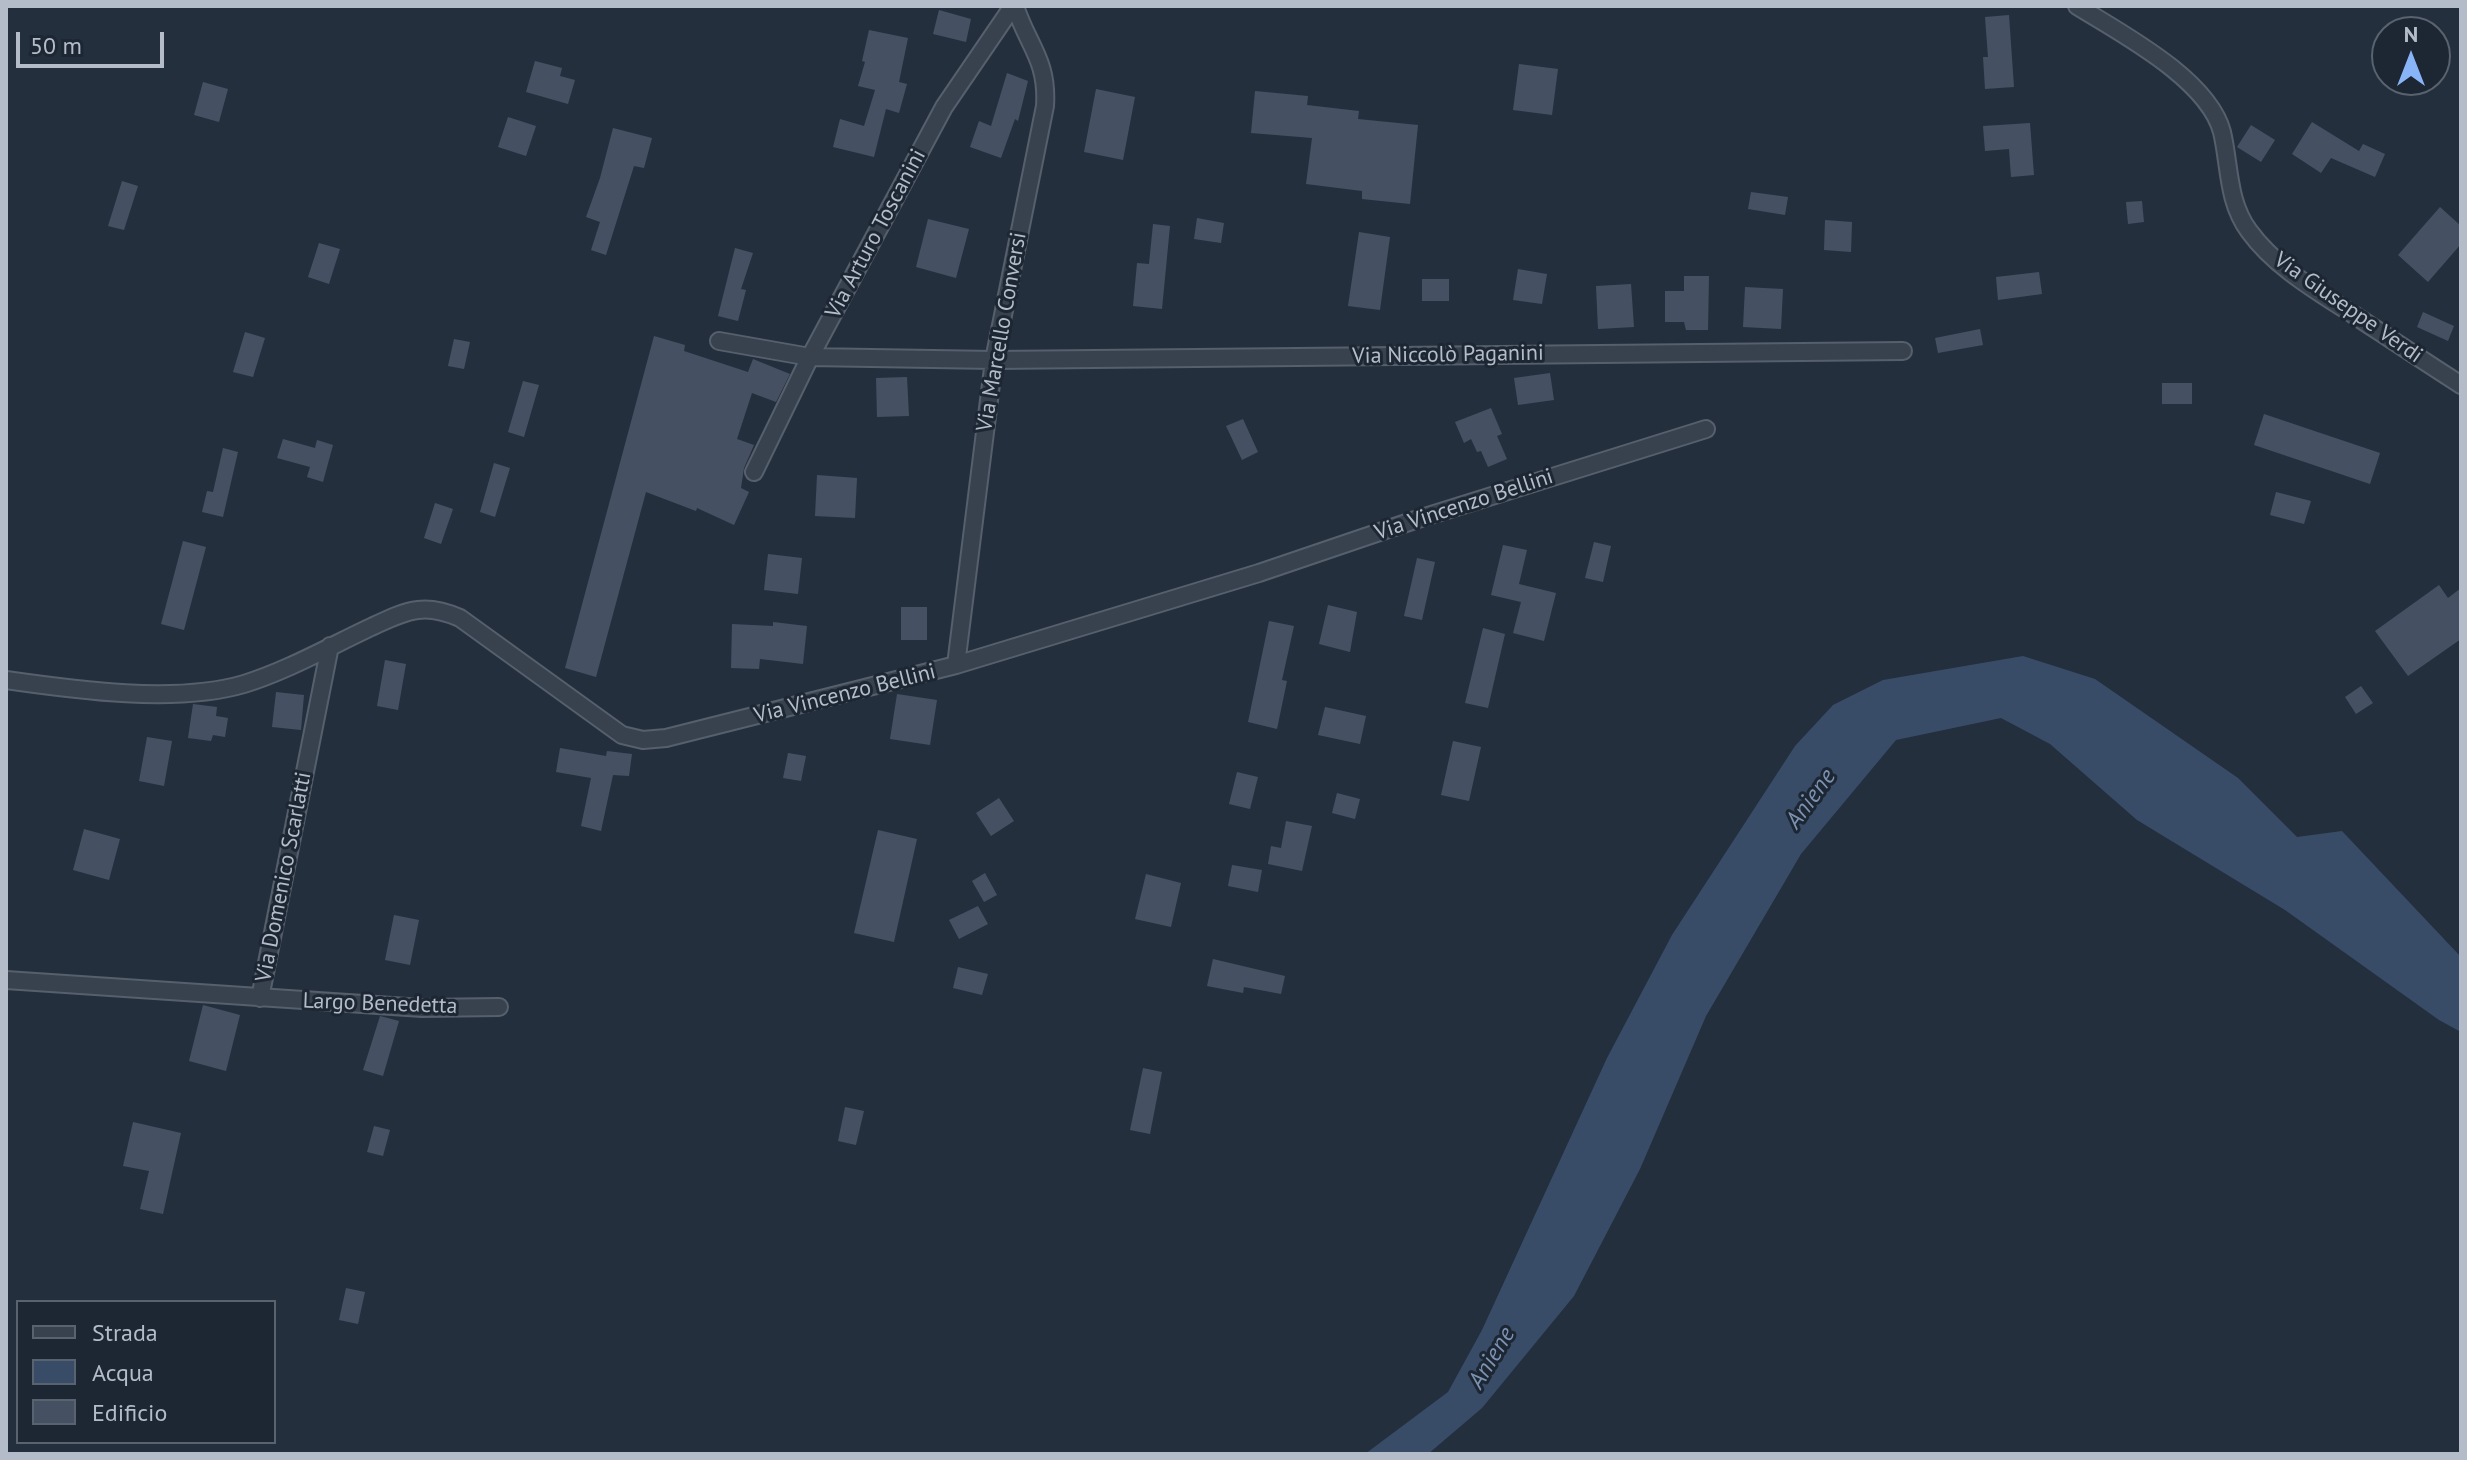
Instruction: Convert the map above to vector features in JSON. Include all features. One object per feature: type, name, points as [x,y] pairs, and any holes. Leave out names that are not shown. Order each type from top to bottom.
[{"type":"street","name":"Via Arturo Toscanini","points":[[754,472],[810,357],[944,107],[1014,6]]},
{"type":"street","name":"Via Marcello Conversi","points":[[956,665],[994,360],[1045,106],[1046,86],[1041,62],[1014,6]]},
{"type":"street","name":"Via Giuseppe Verdi","points":[[2077,6],[2176,71],[2205,99],[2221,130],[2235,206],[2261,246],[2318,292],[2461,385]]},
{"type":"street","name":"Via Niccolò Paganini","points":[[719,341],[810,357],[994,360],[1903,351]]},
{"type":"street","name":"Via Vincenzo Bellini","points":[[6,680],[157,694],[198,693],[248,683],[407,612],[427,609],[445,612],[469,625],[612,730],[643,740],[681,736],[956,665],[1259,573],[1415,520],[1706,429]]},
{"type":"street","name":"Via Domenico Scarlatti","points":[[6,980],[260,998],[330,646]]},
{"type":"street","name":"Largo Benedetta","points":[[260,998],[422,1008],[499,1007]]},
{"type":"water","name":"Aniene","points":[[2023,656],[2095,679],[2238,778],[2297,837],[2342,831],[2461,957],[2461,1032],[2439,1020],[2285,910],[2137,820],[2050,744],[2001,718],[1896,740],[1801,854],[1706,1016],[1640,1169],[1574,1296],[1482,1408],[1428,1454],[1365,1454],[1448,1392],[1482,1330],[1607,1058],[1672,935],[1795,746],[1833,705],[1883,680]]},
{"type":"building","points":[[939,10],[971,19],[966,42],[933,34]]},
{"type":"building","points":[[2009,15],[2014,87],[1985,89],[1983,57],[1988,57],[1985,17]]},
{"type":"building","points":[[869,30],[908,38],[899,82],[907,84],[899,113],[886,109],[874,157],[833,147],[840,119],[864,126],[875,90],[858,86]]},
{"type":"building","points":[[535,61],[562,68],[560,76],[575,80],[568,104],[526,92]]},
{"type":"building","points":[[1519,64],[1558,69],[1552,115],[1513,110]]},
{"type":"building","points":[[1007,73],[1028,81],[1018,121],[1015,119],[1001,158],[970,147],[979,121],[991,126]]},
{"type":"building","points":[[203,82],[228,89],[219,122],[194,115]]},
{"type":"building","points":[[1096,89],[1135,97],[1123,160],[1084,152]]},
{"type":"building","points":[[1255,91],[1308,96],[1307,105],[1359,111],[1358,119],[1418,125],[1410,204],[1362,199],[1362,191],[1306,184],[1312,138],[1251,133]]},
{"type":"building","points":[[508,117],[536,126],[526,156],[498,147]]},
{"type":"building","points":[[2312,122],[2359,151],[2363,144],[2385,154],[2375,177],[2331,158],[2321,173],[2292,154]]},
{"type":"building","points":[[2030,123],[2034,175],[2011,177],[2009,149],[1985,151],[1983,126]]},
{"type":"building","points":[[2251,125],[2275,140],[2261,162],[2237,147]]},
{"type":"building","points":[[613,128],[652,138],[644,168],[634,166],[606,255],[591,250],[600,222],[586,217]]},
{"type":"building","points":[[122,181],[138,186],[124,230],[108,226]]},
{"type":"building","points":[[1751,192],[1788,197],[1785,215],[1748,209]]},
{"type":"building","points":[[2142,201],[2144,222],[2128,224],[2126,202]]},
{"type":"building","points":[[2440,207],[2461,226],[2461,244],[2428,282],[2398,255]]},
{"type":"building","points":[[1197,218],[1224,223],[1221,243],[1194,239]]},
{"type":"building","points":[[928,219],[969,229],[956,278],[916,267]]},
{"type":"building","points":[[1825,220],[1852,222],[1851,252],[1824,250]]},
{"type":"building","points":[[1153,224],[1170,226],[1162,309],[1133,306],[1137,263],[1149,264]]},
{"type":"building","points":[[1359,232],[1390,237],[1380,310],[1348,306]]},
{"type":"building","points":[[319,243],[340,249],[329,284],[308,277]]},
{"type":"building","points":[[735,248],[753,253],[741,289],[746,290],[738,321],[718,316]]},
{"type":"building","points":[[1518,269],[1547,274],[1542,304],[1513,300]]},
{"type":"building","points":[[2039,272],[2042,294],[1998,300],[1996,277]]},
{"type":"building","points":[[1684,276],[1709,276],[1708,330],[1686,330],[1684,322],[1665,322],[1665,291],[1684,291]]},
{"type":"building","points":[[1422,279],[1449,279],[1449,301],[1422,301]]},
{"type":"building","points":[[1631,284],[1634,327],[1598,329],[1596,286]]},
{"type":"building","points":[[1745,287],[1783,289],[1781,329],[1743,327]]},
{"type":"building","points":[[2423,312],[2454,326],[2448,341],[2417,327]]},
{"type":"building","points":[[1980,329],[1983,345],[1938,353],[1935,338]]},
{"type":"building","points":[[245,332],[265,338],[253,377],[233,372]]},
{"type":"building","points":[[654,336],[685,345],[684,351],[748,372],[753,359],[790,374],[776,402],[752,393],[737,439],[754,445],[744,468],[741,488],[749,492],[734,525],[697,508],[696,511],[646,492],[596,677],[565,668]]},
{"type":"building","points":[[454,339],[470,342],[464,369],[448,366]]},
{"type":"building","points":[[1550,373],[1554,400],[1518,405],[1514,378]]},
{"type":"building","points":[[907,377],[909,416],[877,417],[876,378]]},
{"type":"building","points":[[523,381],[539,385],[524,437],[508,432]]},
{"type":"building","points":[[2162,383],[2192,383],[2192,404],[2162,404]]},
{"type":"building","points":[[1491,408],[1502,434],[1497,436],[1507,459],[1488,467],[1471,439],[1464,443],[1455,422]]},
{"type":"building","points":[[2264,414],[2380,453],[2370,484],[2254,445]]},
{"type":"building","points":[[1243,419],[1258,452],[1242,460],[1226,426]]},
{"type":"building","points":[[283,439],[315,448],[317,440],[333,445],[323,482],[307,477],[310,467],[277,458]]},
{"type":"building","points":[[223,448],[238,452],[223,517],[202,512],[207,491],[213,492]]},
{"type":"building","points":[[494,463],[510,468],[495,517],[480,512]]},
{"type":"building","points":[[817,475],[857,478],[855,518],[815,516]]},
{"type":"building","points":[[2276,492],[2311,501],[2304,524],[2270,515]]},
{"type":"building","points":[[435,503],[453,509],[441,544],[424,538]]},
{"type":"building","points":[[183,541],[206,547],[184,630],[161,624]]},
{"type":"building","points":[[1594,542],[1611,546],[1603,582],[1585,578]]},
{"type":"building","points":[[1503,545],[1527,550],[1519,584],[1556,593],[1544,641],[1513,633],[1521,602],[1491,595]]},
{"type":"building","points":[[768,554],[802,558],[798,594],[764,590]]},
{"type":"building","points":[[1417,558],[1435,562],[1422,620],[1404,616]]},
{"type":"building","points":[[2439,585],[2448,598],[2461,588],[2461,639],[2408,676],[2375,631]]},
{"type":"building","points":[[1328,605],[1357,612],[1350,652],[1319,644]]},
{"type":"building","points":[[901,607],[927,607],[927,640],[901,640]]},
{"type":"building","points":[[1269,621],[1294,626],[1282,680],[1287,681],[1277,729],[1248,722]]},
{"type":"building","points":[[773,622],[807,626],[803,664],[760,659],[759,669],[731,668],[732,624],[773,626]]},
{"type":"building","points":[[1483,628],[1505,634],[1488,708],[1465,703]]},
{"type":"building","points":[[385,660],[406,664],[398,710],[377,706]]},
{"type":"building","points":[[2361,686],[2373,703],[2356,714],[2345,697]]},
{"type":"building","points":[[276,692],[304,695],[301,730],[272,727]]},
{"type":"building","points":[[897,694],[937,700],[930,745],[890,739]]},
{"type":"building","points":[[193,704],[217,707],[216,716],[228,718],[225,737],[213,735],[211,741],[188,738]]},
{"type":"building","points":[[1325,707],[1366,716],[1360,744],[1318,735]]},
{"type":"building","points":[[147,737],[172,741],[164,786],[139,781]]},
{"type":"building","points":[[1453,741],[1481,747],[1469,801],[1441,795]]},
{"type":"building","points":[[560,748],[606,756],[607,751],[632,754],[629,776],[613,775],[601,831],[581,826],[591,778],[556,772]]},
{"type":"building","points":[[788,753],[806,756],[801,781],[783,778]]},
{"type":"building","points":[[1237,772],[1258,777],[1250,809],[1229,804]]},
{"type":"building","points":[[1337,793],[1360,799],[1355,819],[1332,813]]},
{"type":"building","points":[[999,798],[1014,821],[991,836],[976,813]]},
{"type":"building","points":[[1286,821],[1312,826],[1302,871],[1268,864],[1271,846],[1281,848]]},
{"type":"building","points":[[84,829],[120,839],[109,880],[73,870]]},
{"type":"building","points":[[878,830],[917,839],[894,942],[854,933]]},
{"type":"building","points":[[1232,865],[1262,870],[1258,892],[1228,886]]},
{"type":"building","points":[[985,873],[997,895],[984,902],[972,881]]},
{"type":"building","points":[[1146,874],[1181,883],[1171,927],[1135,919]]},
{"type":"building","points":[[978,906],[988,924],[959,939],[949,920]]},
{"type":"building","points":[[394,915],[419,920],[410,965],[385,960]]},
{"type":"building","points":[[1213,959],[1285,976],[1281,994],[1244,987],[1243,993],[1207,986]]},
{"type":"building","points":[[958,967],[988,974],[982,995],[953,988]]},
{"type":"building","points":[[203,1005],[240,1015],[226,1071],[189,1061]]},
{"type":"building","points":[[380,1016],[399,1021],[383,1076],[363,1070]]},
{"type":"building","points":[[1143,1068],[1162,1072],[1150,1134],[1130,1130]]},
{"type":"building","points":[[845,1107],[864,1111],[856,1145],[838,1141]]},
{"type":"building","points":[[133,1122],[181,1133],[163,1214],[140,1209],[149,1171],[123,1166]]},
{"type":"building","points":[[374,1126],[390,1130],[383,1156],[367,1152]]},
{"type":"building","points":[[346,1288],[365,1292],[358,1324],[339,1320]]}]
